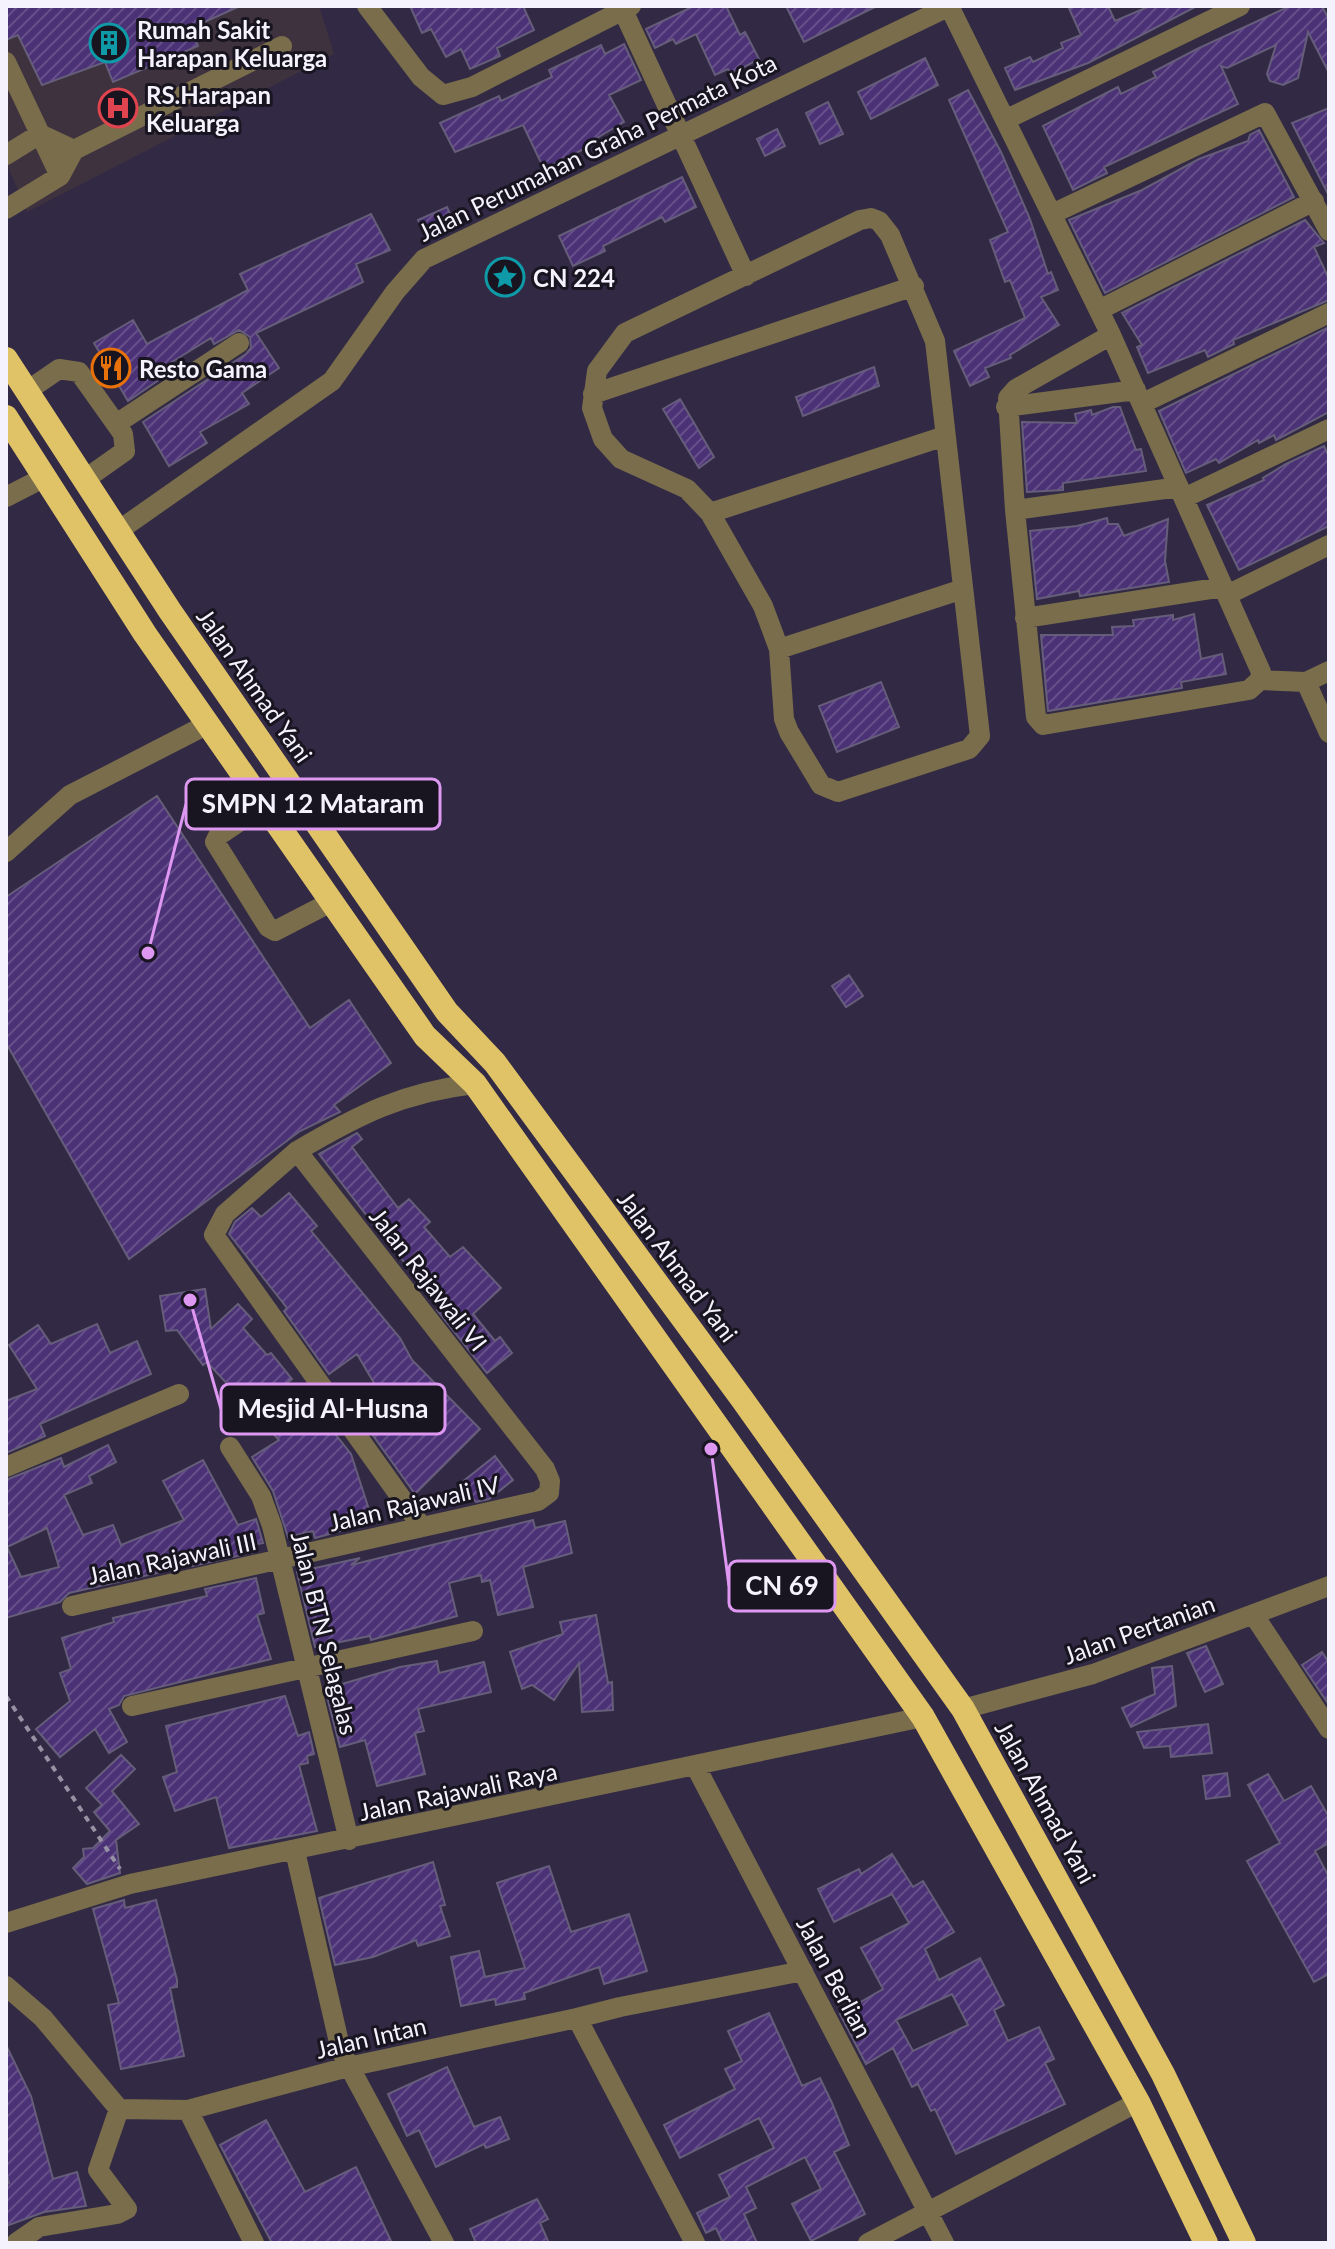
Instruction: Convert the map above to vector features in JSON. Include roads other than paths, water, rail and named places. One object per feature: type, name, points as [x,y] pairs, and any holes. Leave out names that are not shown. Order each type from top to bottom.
[{"type":"highway","name":"Jalan Ahmad Yani","points":[[6,359],[170,611],[447,1012],[495,1063],[752,1412],[963,1709],[1163,2074],[1244,2243]]},
{"type":"highway","points":[[6,417],[145,634],[425,1036],[471,1079],[923,1717],[1138,2102],[1206,2243]]},
{"type":"highway","points":[[145,634],[170,611]]},
{"type":"street","points":[[367,6],[421,77],[443,95],[472,87],[625,7],[746,276]]},
{"type":"street","points":[[949,6],[1140,396],[1260,666],[1260,680]]},
{"type":"street","name":"Jalan Perumahan Graha Permata Kota","points":[[118,531],[312,399],[343,370],[415,266],[949,6]]},
{"type":"street","points":[[1005,120],[1240,6]]},
{"type":"street","points":[[6,209],[60,176],[74,150],[282,46]]},
{"type":"street","points":[[6,62],[60,176]]},
{"type":"street","points":[[1052,214],[1265,113],[1329,231]]},
{"type":"street","points":[[40,134],[74,150]]},
{"type":"street","points":[[6,155],[40,134]]},
{"type":"street","points":[[1099,310],[1314,201]]},
{"type":"street","points":[[871,218],[879,221],[890,235],[935,341],[980,736],[976,744],[838,792],[821,785],[784,719],[779,649],[763,606],[710,513],[687,489],[621,459],[599,431],[592,408],[597,371],[625,333],[746,276],[860,220],[871,218]]},
{"type":"street","points":[[593,394],[914,286]]},
{"type":"street","points":[[1006,407],[1140,396],[1329,313]]},
{"type":"street","points":[[1111,335],[1016,389],[1008,398],[1006,407],[1036,717],[1043,725],[1249,690],[1260,680],[1306,682],[1329,671]]},
{"type":"street","points":[[116,424],[239,343]]},
{"type":"street","points":[[27,391],[59,369],[70,368],[79,372],[116,424],[126,442],[125,451],[84,480]]},
{"type":"street","points":[[1015,510],[1182,492],[1329,429]]},
{"type":"street","points":[[710,513],[945,436]]},
{"type":"street","points":[[6,497],[45,477]]},
{"type":"street","points":[[1025,618],[1225,591],[1329,545]]},
{"type":"street","points":[[779,649],[963,589]]},
{"type":"street","points":[[1306,682],[1329,733]]},
{"type":"street","points":[[6,852],[70,795],[208,724]]},
{"type":"street","points":[[264,805],[218,836],[215,842],[268,927],[275,931],[285,928],[331,902]]},
{"type":"street","points":[[422,1527],[216,1241],[214,1231],[220,1220],[252,1189],[297,1151],[363,1113],[399,1097],[471,1079]]},
{"type":"street","name":"Jalan Rajawali VI","points":[[297,1151],[545,1469],[551,1487]]},
{"type":"street","points":[[6,1467],[179,1394]]},
{"type":"street","name":"Jalan BTN Selagalas","points":[[230,1447],[261,1496],[282,1561],[349,1840]]},
{"type":"street","name":"Jalan Rajawali IV","points":[[282,1561],[538,1501],[551,1487]]},
{"type":"street","name":"Jalan Rajawali III","points":[[72,1606],[282,1561]]},
{"type":"street","name":"Jalan Pertanian","points":[[963,1709],[1093,1674],[1329,1586]]},
{"type":"street","points":[[1253,1614],[1329,1729]]},
{"type":"street","points":[[132,1706],[473,1631]]},
{"type":"street","name":"Jalan Rajawali Raya","points":[[6,1923],[130,1884],[923,1717]]},
{"type":"street","name":"Jalan Berlian","points":[[696,1767],[944,2243]]},
{"type":"street","points":[[295,1851],[329,2006],[348,2067],[444,2243]]},
{"type":"street","name":"Jalan Intan","points":[[188,2110],[348,2067],[803,1971]]},
{"type":"street","points":[[6,1986],[43,2018],[119,2109],[188,2110],[254,2243]]},
{"type":"street","points":[[572,2020],[695,2243]]},
{"type":"street","points":[[868,2243],[1138,2102]]},
{"type":"street","points":[[16,2243],[34,2230],[55,2233],[127,2209],[98,2170],[119,2109]]},
{"type":"place","name":"Rumah Sakit Harapan Keluarga","points":[[109,43]]},
{"type":"place","name":"RS.Harapan Keluarga","points":[[118,108]]},
{"type":"place","name":"CN 224","points":[[505,277]]},
{"type":"place","name":"Resto Gama","points":[[111,368]]},
{"type":"place","name":"SMPN 12 Mataram","points":[[148,953]]},
{"type":"place","name":"Mesjid Al-Husna","points":[[190,1300]]},
{"type":"place","name":"CN 69","points":[[711,1449]]}]
